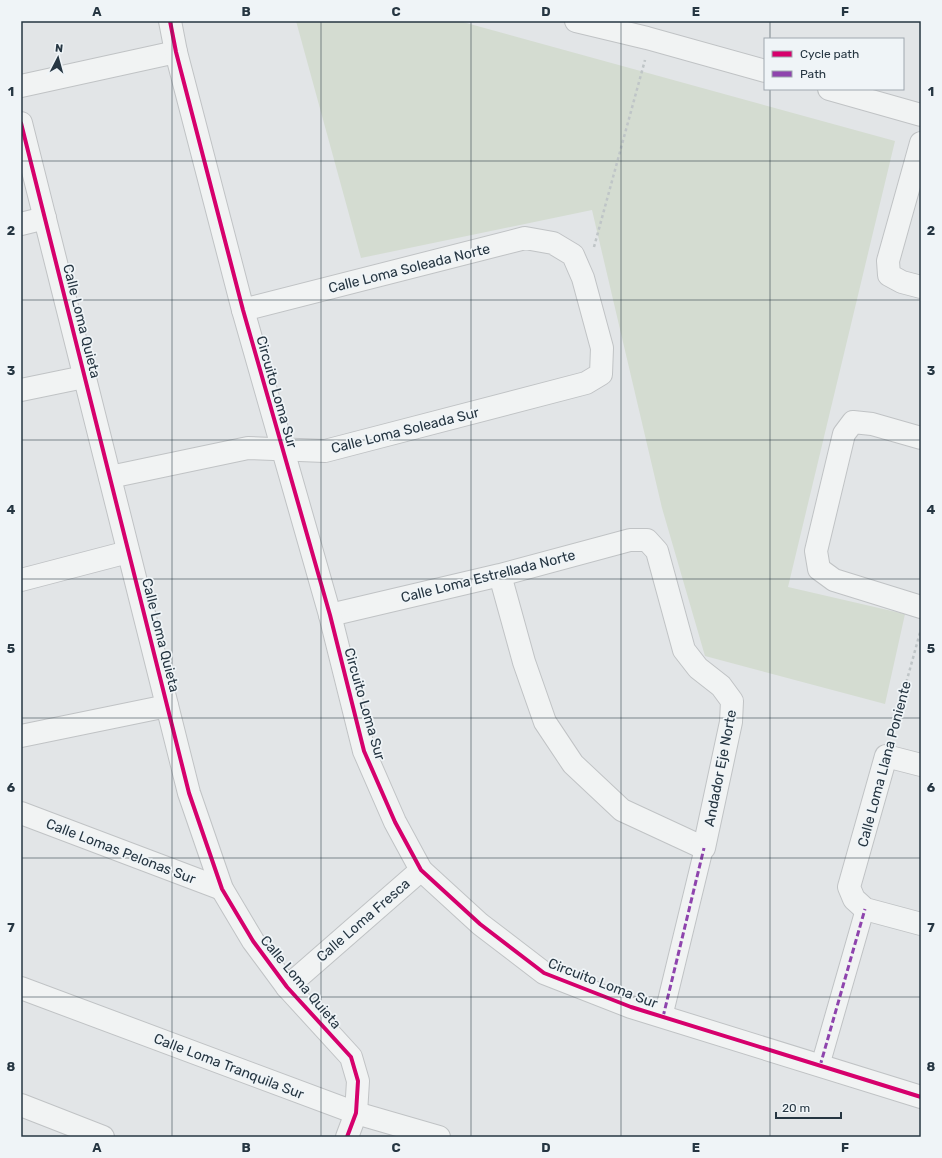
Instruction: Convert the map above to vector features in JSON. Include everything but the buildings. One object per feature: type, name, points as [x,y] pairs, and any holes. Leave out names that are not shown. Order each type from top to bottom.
[{"type":"street","name":"Circuito Loma Sur","points":[[170,21],[176,52],[243,310],[330,615],[364,751],[395,822],[421,870],[480,924],[544,973],[631,1007],[921,1097]]},
{"type":"street","points":[[576,21],[649,30],[764,71]]},
{"type":"street","points":[[21,86],[176,52]]},
{"type":"street","points":[[833,90],[921,115]]},
{"type":"street","name":"Calle Loma Quieta","points":[[21,123],[189,793],[222,889],[253,941],[287,987],[350,1057],[358,1081],[356,1113],[347,1137]]},
{"type":"street","points":[[921,143],[888,261],[889,275],[902,282],[921,287]]},
{"type":"street","points":[[21,224],[45,218]]},
{"type":"street","name":"Calle Loma Soleada Norte","points":[[243,310],[525,238],[553,243],[574,255],[583,278]]},
{"type":"street","name":"Calle Loma Soleada Sur","points":[[110,477],[248,448],[325,451],[586,383],[601,374],[602,348],[583,278]]},
{"type":"street","points":[[21,390],[84,377]]},
{"type":"street","points":[[921,438],[872,424],[853,422],[844,434],[816,551],[818,569],[834,580],[921,607]]},
{"type":"street","name":"Calle Loma Estrellada Norte","points":[[330,615],[500,575],[630,540],[647,540]]},
{"type":"street","name":"Andador Eje Norte","points":[[647,540],[657,551],[684,650],[698,668],[721,686],[732,701],[730,722],[704,848],[663,1017]]},
{"type":"street","points":[[21,580],[128,552]]},
{"type":"street","points":[[500,575],[524,662],[545,722],[573,764],[622,810],[704,848]]},
{"type":"street","points":[[21,736],[167,706]]},
{"type":"street","points":[[886,756],[921,765]]},
{"type":"street","name":"Calle Loma Llana Poniente","points":[[820,1066],[859,904],[850,887],[886,756]]},
{"type":"street","name":"Calle Lomas Pelonas Sur","points":[[21,813],[222,889]]},
{"type":"street","name":"Calle Loma Fresca","points":[[287,987],[421,870]]},
{"type":"street","points":[[859,904],[921,924]]},
{"type":"street","name":"Calle Loma Tranquila Sur","points":[[21,988],[356,1113],[439,1137]]},
{"type":"street","points":[[21,1105],[103,1137]]},
{"type":"path","points":[[583,278],[592,256],[646,58],[649,30]]},
{"type":"shaded area","points":[[296,21],[459,21],[895,141],[788,587],[905,614],[885,704],[705,656],[662,508],[592,210],[361,258]]},
{"type":"marked path","points":[[663,1017],[704,848]]},
{"type":"marked path","points":[[820,1066],[865,909]]},
{"type":"cycle path","points":[[170,21],[176,52],[243,310],[330,615],[364,751],[395,822],[421,870],[480,924],[544,973],[631,1007],[921,1097]]},
{"type":"cycle path","points":[[21,123],[189,793],[222,889],[253,941],[287,987],[351,1057],[358,1081],[356,1113],[347,1137]]}]
